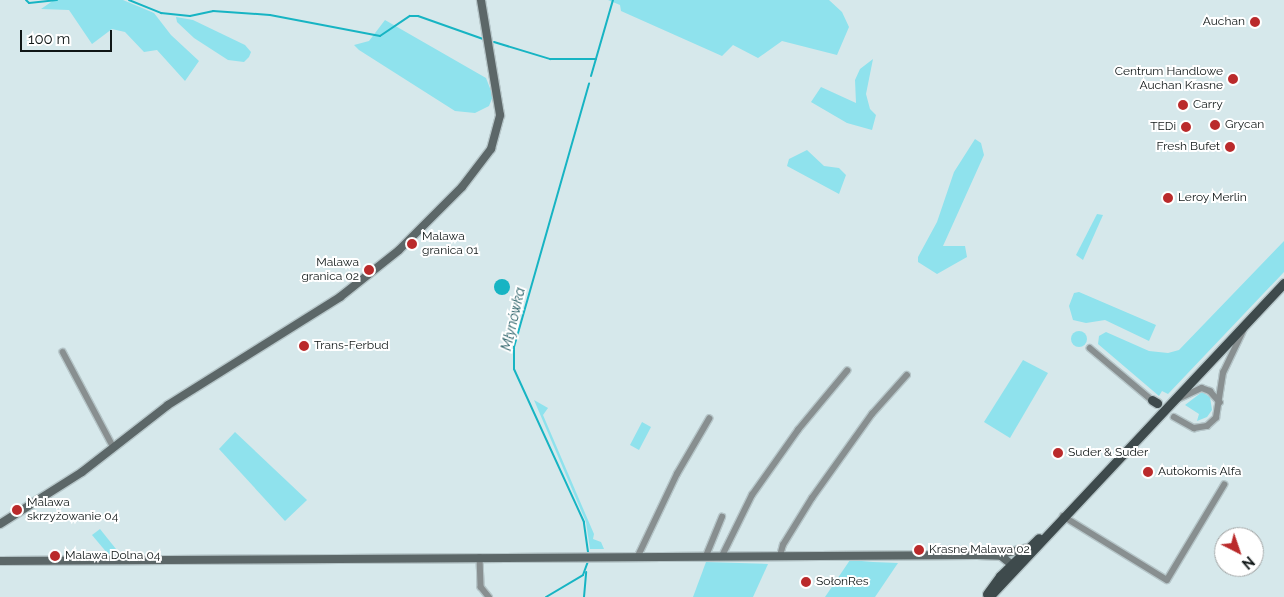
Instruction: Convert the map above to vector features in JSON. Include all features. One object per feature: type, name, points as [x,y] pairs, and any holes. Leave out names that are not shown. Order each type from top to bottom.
[{"type":"main road","points":[[985,597],[1011,564],[1063,516],[1284,283]]},
{"type":"main road","points":[[989,597],[1028,558],[1049,530]]},
{"type":"street","points":[[0,524],[68,481],[168,405],[340,298],[406,244],[475,172],[495,140],[500,115],[481,0]]},
{"type":"street","points":[[1174,417],[1190,427],[1202,427],[1216,418],[1223,373],[1249,320]]},
{"type":"street","points":[[1090,348],[1155,402]]},
{"type":"street","points":[[63,352],[113,446]]},
{"type":"street","points":[[723,554],[752,495],[798,430],[848,370]]},
{"type":"street","points":[[780,556],[783,545],[812,498],[872,414],[906,375]]},
{"type":"street","points":[[1170,404],[1198,388],[1210,390],[1220,402]]},
{"type":"street","points":[[638,556],[677,474],[709,419]]},
{"type":"street","points":[[1063,516],[1167,580],[1224,485]]},
{"type":"street","points":[[706,556],[722,517]]},
{"type":"street","points":[[0,561],[706,556],[723,554],[780,556],[996,555],[1027,548]]},
{"type":"street","points":[[996,555],[1011,564]]},
{"type":"street","points":[[480,557],[480,587],[489,597]]},
{"type":"street","points":[[1011,564],[1028,558]]},
{"type":"street","points":[[1010,577],[1011,564]]},
{"type":"shaded area","points":[[54,0],[123,0],[154,13],[171,35],[199,61],[185,81],[157,50],[144,52],[125,32],[112,29],[92,44],[69,10],[41,9]]},
{"type":"shaded area","points":[[608,0],[829,0],[842,12],[849,27],[837,55],[782,41],[758,58],[733,45],[722,56],[621,11],[620,5]]},
{"type":"shaded area","points":[[176,17],[193,20],[245,45],[251,52],[249,57],[244,62],[228,60],[194,38],[177,22]]},
{"type":"shaded area","points":[[385,20],[486,78],[493,96],[489,106],[475,113],[455,111],[354,45],[369,41]]},
{"type":"shaded area","points":[[873,59],[866,94],[870,109],[876,115],[872,130],[847,123],[811,102],[821,87],[856,103],[855,80],[860,69]]},
{"type":"shaded area","points":[[975,139],[981,143],[984,155],[943,246],[965,246],[967,257],[937,274],[918,262],[918,257],[937,222],[954,172]]},
{"type":"shaded area","points":[[807,150],[824,166],[839,168],[846,175],[839,194],[787,166],[789,159]]},
{"type":"shaded area","points":[[1097,214],[1103,215],[1083,260],[1076,255]]},
{"type":"shaded area","points":[[1284,241],[1284,272],[1168,394],[1162,391],[1159,396],[1098,344],[1099,336],[1106,332],[1149,351],[1168,353],[1179,350]]},
{"type":"shaded area","points":[[502,279],[508,281],[510,287],[508,293],[502,295],[496,293],[494,287],[496,281]]},
{"type":"shaded area","points":[[1079,292],[1156,325],[1149,341],[1105,320],[1086,323],[1073,320],[1069,306],[1074,293]]},
{"type":"shaded area","points":[[1079,331],[1087,339],[1079,347],[1071,339]]},
{"type":"shaded area","points":[[1023,360],[1048,373],[1010,438],[984,422]]},
{"type":"shaded area","points":[[1202,392],[1210,397],[1212,410],[1207,417],[1197,421],[1199,414],[1185,405]]},
{"type":"shaded area","points":[[534,400],[548,408],[543,415],[594,534],[593,539],[601,542],[604,549],[590,549],[586,522]]},
{"type":"shaded area","points":[[642,422],[651,427],[639,450],[630,445]]},
{"type":"shaded area","points":[[235,432],[307,500],[285,521],[219,449]]},
{"type":"shaded area","points":[[100,529],[120,554],[108,554],[92,535]]},
{"type":"shaded area","points":[[850,560],[898,563],[875,597],[825,597]]},
{"type":"shaded area","points":[[706,562],[768,564],[753,597],[693,597]]},
{"type":"waterway","points":[[26,0],[29,3],[57,0]]},
{"type":"waterway","points":[[129,0],[161,13],[190,16],[213,11],[270,15],[380,36],[410,16],[418,16],[483,39]]},
{"type":"waterway","name":"Młynówka","points":[[591,76],[613,0]]},
{"type":"waterway","points":[[494,42],[550,59],[596,59]]},
{"type":"waterway","name":"Młynówka","points":[[588,552],[584,522],[514,369],[514,347],[589,83]]},
{"type":"waterway","name":"Młynówka","points":[[546,597],[583,575],[588,561]]},
{"type":"waterway","name":"Młynówka","points":[[584,597],[586,572]]},
{"type":"place","name":"Auchan","points":[[1255,22]]},
{"type":"place","name":"Centrum Handlowe Auchan Krasne","points":[[1233,79]]},
{"type":"place","name":"Carry","points":[[1183,105]]},
{"type":"place","name":"Grycan","points":[[1215,125]]},
{"type":"place","name":"TEDi","points":[[1186,127]]},
{"type":"place","name":"Fresh Bufet","points":[[1230,147]]},
{"type":"place","name":"Leroy Merlin","points":[[1168,198]]},
{"type":"place","name":"Malawa granica 01","points":[[412,244]]},
{"type":"place","name":"Malawa granica 02","points":[[369,270]]},
{"type":"place","name":"Trans-Ferbud","points":[[304,346]]},
{"type":"place","name":"Suder & Suder","points":[[1058,453]]},
{"type":"place","name":"Autokomis Alfa","points":[[1148,472]]},
{"type":"place","name":"Malawa skrzyżowanie 04","points":[[17,510]]},
{"type":"place","name":"Krasne Malawa 02","points":[[919,550]]},
{"type":"place","name":"Malawa Dolna 04","points":[[55,556]]},
{"type":"place","name":"SołonRes","points":[[806,582]]}]
